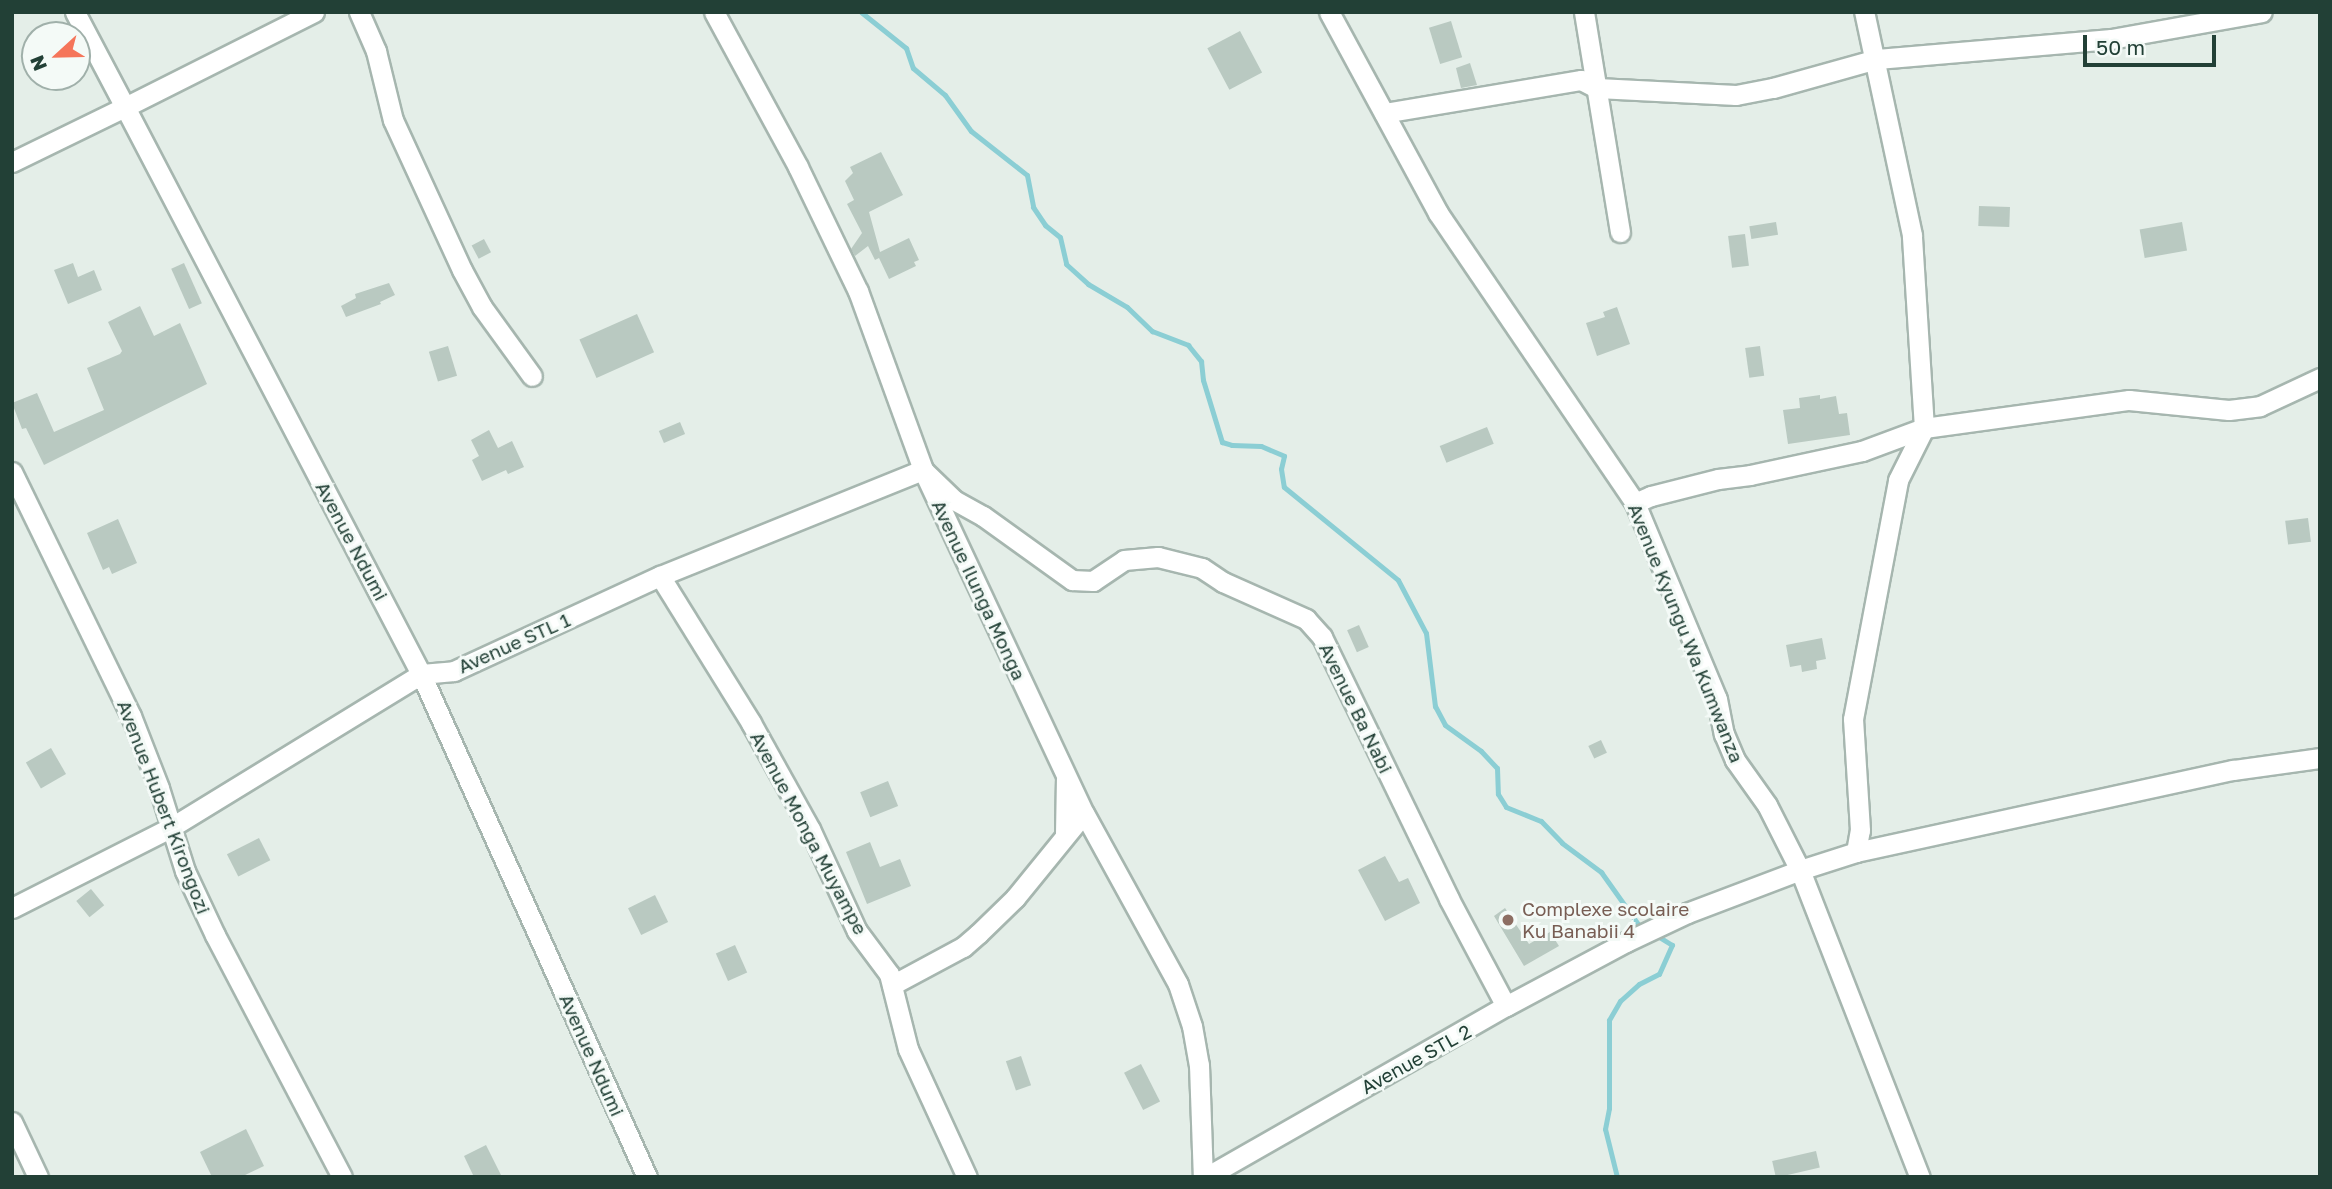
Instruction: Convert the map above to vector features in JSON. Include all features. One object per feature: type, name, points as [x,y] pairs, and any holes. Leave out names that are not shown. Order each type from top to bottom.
[{"type":"street","name":"Avenue Ndumi","points":[[75,12],[421,674],[647,1177]]},
{"type":"street","points":[[12,162],[314,12]]},
{"type":"street","points":[[359,12],[376,51],[397,129],[462,270],[482,307],[532,376]]},
{"type":"street","name":"Avenue Ilunga Monga","points":[[713,12],[798,167],[858,291],[923,470],[1084,813],[1178,984],[1192,1026],[1199,1065],[1204,1177]]},
{"type":"street","points":[[1584,12],[1620,232]]},
{"type":"street","points":[[1856,852],[1860,830],[1853,719],[1898,480],[1924,428],[1912,235],[1877,59],[1864,12]]},
{"type":"street","points":[[1384,113],[1581,80],[1597,88],[1736,95],[1773,88],[1877,59],[2111,39],[2262,12]]},
{"type":"street","name":"Avenue Kyungu Wa Kumwanza","points":[[1334,15],[1438,213],[1635,503],[1717,699],[1724,734],[1735,760],[1767,804],[1800,870],[1920,1177]]},
{"type":"street","points":[[1635,503],[1718,478],[1750,475],[1862,451],[1924,428],[2129,400],[2229,410],[2260,406],[2320,378]]},
{"type":"street","name":"Avenue STL 1","points":[[12,908],[170,828],[421,674],[454,671],[660,576],[923,470]]},
{"type":"street","name":"Avenue Ba Nabi","points":[[923,470],[954,500],[983,516],[1072,580],[1093,581],[1124,560],[1157,556],[1202,568],[1223,582],[1306,619],[1322,637],[1449,899],[1506,1006]]},
{"type":"street","name":"Avenue Hubert Kirongozi","points":[[12,472],[131,716],[159,788],[185,872],[215,935],[342,1177]]},
{"type":"street","name":"Avenue Monga Muyampe","points":[[660,576],[751,723],[810,829],[857,930],[889,974],[908,1049],[967,1177]]},
{"type":"street","points":[[1800,870],[1856,852],[2233,771],[2320,758]]},
{"type":"street","points":[[1065,834],[1066,775]]},
{"type":"street","points":[[892,985],[963,947],[978,934],[1014,898],[1084,813]]},
{"type":"street","name":"Avenue STL 2","points":[[1204,1177],[1506,1006],[1626,942],[1687,913],[1800,870]]},
{"type":"street","points":[[12,1122],[38,1177]]},
{"type":"building","points":[[1451,21],[1462,57],[1440,64],[1429,28]]},
{"type":"building","points":[[1240,31],[1262,72],[1229,90],[1207,48]]},
{"type":"building","points":[[1470,63],[1477,85],[1461,88],[1456,68]]},
{"type":"building","points":[[881,152],[903,195],[869,212],[880,252],[909,238],[919,260],[914,262],[916,266],[889,279],[879,258],[875,260],[868,246],[855,256],[851,249],[862,233],[847,204],[854,200],[845,181],[853,173],[850,167]]},
{"type":"building","points":[[1979,206],[2010,207],[2009,227],[1978,226]]},
{"type":"building","points":[[1776,222],[1778,235],[1751,239],[1749,226]]},
{"type":"building","points":[[2182,222],[2187,251],[2145,258],[2140,229]]},
{"type":"building","points":[[1745,234],[1749,266],[1732,268],[1728,236]]},
{"type":"building","points":[[484,239],[491,252],[479,259],[472,246]]},
{"type":"building","points":[[73,263],[78,277],[94,270],[102,290],[68,304],[54,270]]},
{"type":"building","points":[[184,263],[202,303],[189,309],[171,269]]},
{"type":"building","points":[[389,283],[395,295],[380,302],[381,304],[346,317],[341,306],[356,298],[355,294]]},
{"type":"building","points":[[140,306],[154,336],[180,323],[207,384],[44,465],[26,428],[22,429],[12,403],[37,393],[54,432],[104,410],[87,368],[120,354],[122,351],[108,322]]},
{"type":"building","points":[[1617,307],[1630,344],[1597,356],[1586,323],[1605,317],[1603,312]]},
{"type":"building","points":[[637,314],[654,352],[597,378],[579,340]]},
{"type":"building","points":[[448,346],[457,376],[438,381],[429,352]]},
{"type":"building","points":[[1760,346],[1764,376],[1749,378],[1745,348]]},
{"type":"building","points":[[1820,395],[1820,399],[1836,396],[1839,414],[1847,413],[1850,435],[1788,444],[1783,410],[1800,408],[1799,398]]},
{"type":"building","points":[[680,422],[685,434],[664,443],[659,431]]},
{"type":"building","points":[[1487,427],[1494,444],[1446,463],[1440,446]]},
{"type":"building","points":[[489,430],[498,448],[512,441],[524,467],[508,474],[506,470],[482,481],[472,460],[479,456],[471,440]]},
{"type":"building","points":[[2308,518],[2311,542],[2288,545],[2285,521]]},
{"type":"building","points":[[118,519],[137,563],[112,574],[109,567],[103,570],[87,533]]},
{"type":"building","points":[[1359,625],[1369,647],[1357,652],[1347,630]]},
{"type":"building","points":[[1822,638],[1826,659],[1816,661],[1817,669],[1802,672],[1801,665],[1790,667],[1786,645]]},
{"type":"building","points":[[1601,740],[1607,753],[1594,759],[1588,746]]},
{"type":"building","points":[[51,748],[66,774],[41,788],[26,763]]},
{"type":"building","points":[[888,781],[898,806],[870,817],[860,792]]},
{"type":"building","points":[[259,838],[270,860],[238,877],[227,854]]},
{"type":"building","points":[[870,842],[880,867],[900,859],[911,886],[867,904],[846,852]]},
{"type":"building","points":[[1385,856],[1399,882],[1408,878],[1420,903],[1385,921],[1358,870]]},
{"type":"building","points":[[91,889],[104,905],[89,917],[76,901]]},
{"type":"building","points":[[655,895],[668,922],[641,935],[628,908]]},
{"type":"building","points":[[1505,908],[1529,944],[1550,932],[1559,946],[1524,966],[1494,916]]},
{"type":"building","points":[[735,945],[747,972],[728,981],[716,954]]},
{"type":"building","points":[[1021,1056],[1031,1085],[1016,1091],[1006,1061]]},
{"type":"building","points":[[1141,1064],[1160,1101],[1143,1110],[1124,1073]]},
{"type":"building","points":[[246,1129],[264,1166],[241,1177],[212,1177],[200,1152]]},
{"type":"building","points":[[486,1145],[502,1177],[474,1177],[464,1156]]},
{"type":"building","points":[[1816,1151],[1820,1168],[1776,1177],[1772,1161]]},
{"type":"waterway","points":[[861,12],[906,48],[913,68],[945,95],[971,131],[1027,175],[1033,207],[1045,225],[1060,237],[1066,264],[1088,284],[1127,307],[1152,331],[1188,345],[1201,361],[1203,380],[1222,442],[1261,446],[1284,456],[1281,469],[1284,487],[1398,580],[1426,633],[1435,706],[1445,725],[1481,751],[1497,768],[1498,794],[1506,807],[1541,821],[1562,843],[1601,872],[1638,924],[1644,928]]},
{"type":"waterway","points":[[1617,1177],[1605,1129],[1609,1108],[1609,1020],[1620,1001],[1639,984],[1659,974],[1672,945],[1653,933]]},
{"type":"place","name":"Complexe scolaire Ku Banabii 4","points":[[1508,920]]}]
